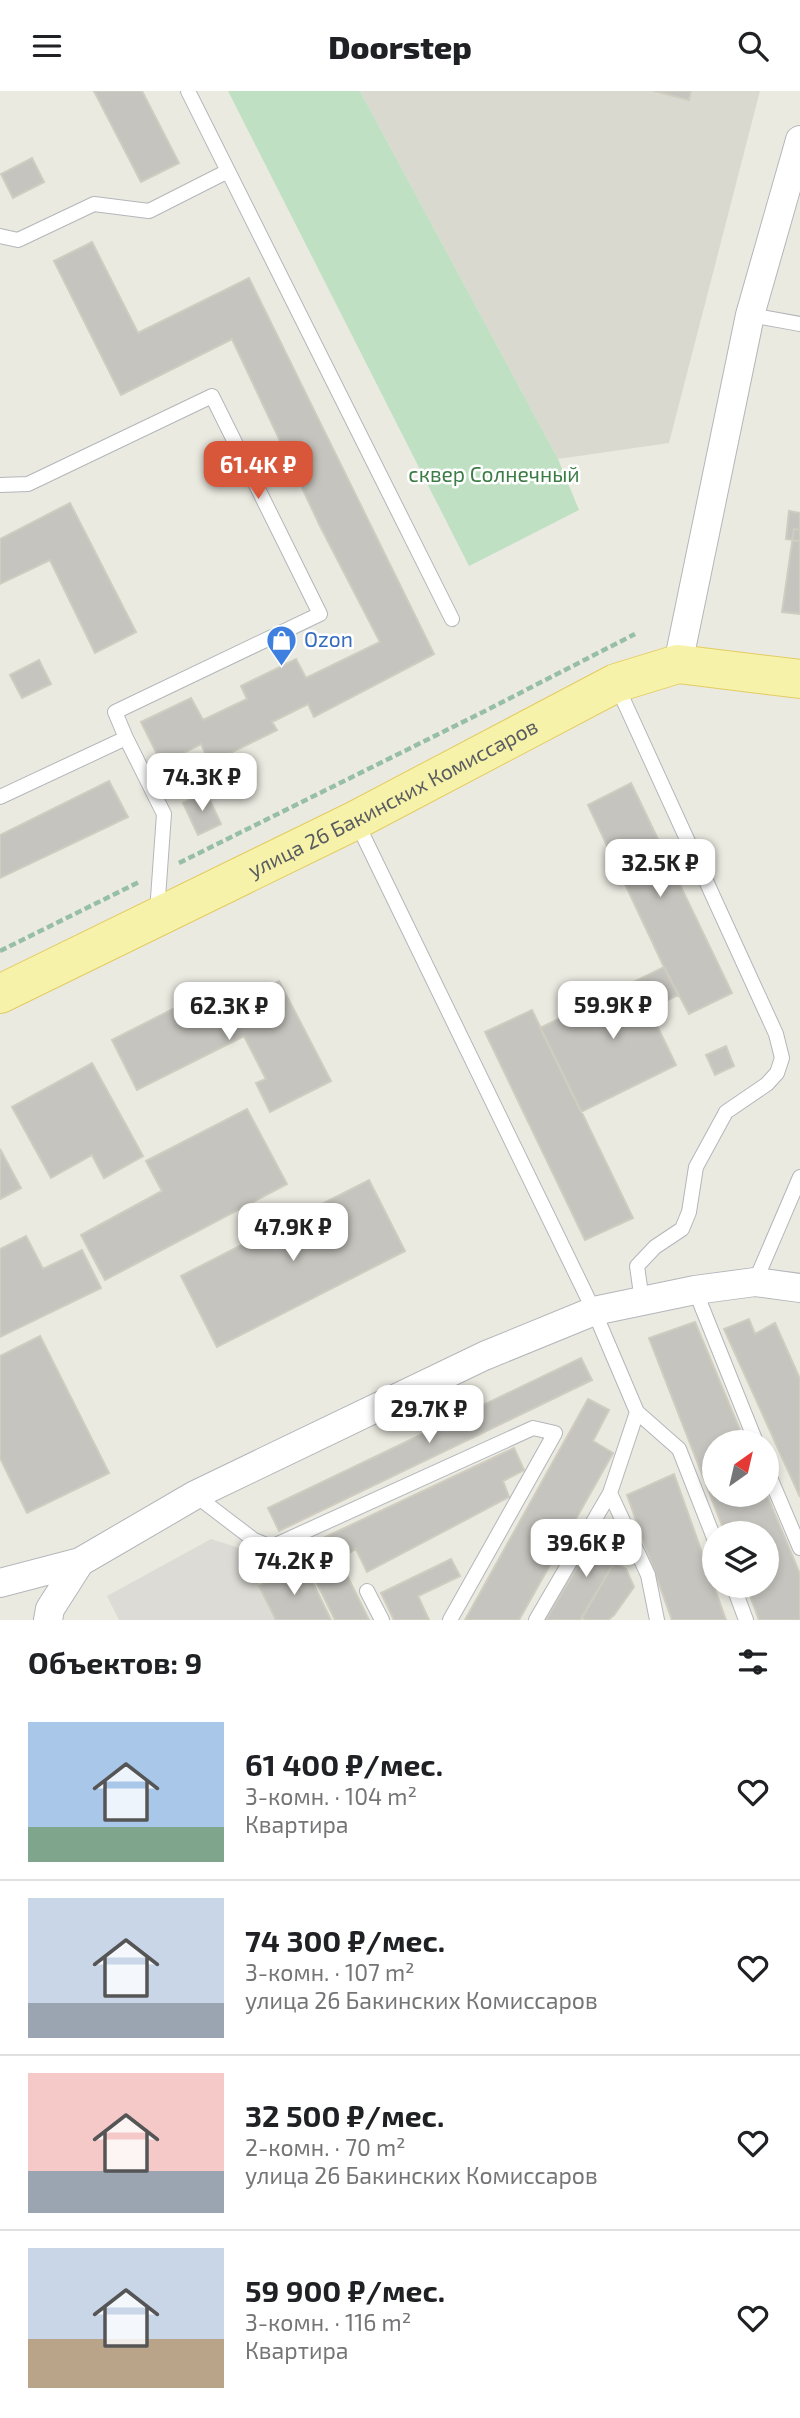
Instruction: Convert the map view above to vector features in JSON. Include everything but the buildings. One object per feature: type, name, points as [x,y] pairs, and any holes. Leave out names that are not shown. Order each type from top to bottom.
[{"type":"main road","name":"улица 26 Бакинских Комиссаров","points":[[0,994],[356,820],[615,683],[678,664],[800,679]]},
{"type":"street","points":[[678,664],[750,315],[800,140]]},
{"type":"street","points":[[0,1583],[80,1562],[195,1495],[484,1356],[594,1311],[695,1290],[755,1282],[800,1288]]},
{"type":"street","points":[[48,1620],[50,1609],[80,1562]]},
{"type":"lane","points":[[188,91],[452,619]]},
{"type":"lane","points":[[0,236],[18,240],[94,204],[149,211],[228,171]]},
{"type":"lane","points":[[750,315],[800,324]]},
{"type":"lane","points":[[0,485],[28,484],[212,397],[320,614],[115,712],[164,814],[157,916]]},
{"type":"lane","points":[[615,683],[776,1034],[782,1058],[777,1073],[767,1084],[726,1112],[696,1167],[689,1213],[682,1229],[655,1247],[637,1266],[642,1301]]},
{"type":"lane","points":[[0,797],[126,738]]},
{"type":"lane","points":[[356,820],[594,1311],[637,1412],[679,1449],[707,1521]]},
{"type":"lane","points":[[755,1282],[800,1177]]},
{"type":"lane","points":[[695,1290],[751,1430]]},
{"type":"lane","points":[[536,1620],[610,1493],[637,1412]]},
{"type":"lane","points":[[195,1495],[254,1539],[271,1547],[533,1428],[555,1433],[450,1620]]},
{"type":"lane","points":[[610,1493],[649,1575],[657,1620]]},
{"type":"lane","points":[[779,1499],[800,1548]]},
{"type":"lane","points":[[367,1591],[382,1620]]},
{"type":"lane","points":[[738,1598],[746,1620]]},
{"type":"path","points":[[0,951],[635,634]]},
{"type":"shaded area","points":[[360,91],[760,91],[669,443],[558,459]]},
{"type":"shaded area","points":[[211,1539],[239,1548],[259,1585],[304,1564],[331,1620],[119,1620],[107,1596]]},
{"type":"green space","name":"сквер Солнечный","points":[[228,91],[360,91],[558,459],[579,510],[469,566]]},
{"type":"place","name":"Ozon","points":[[281,667]]}]
